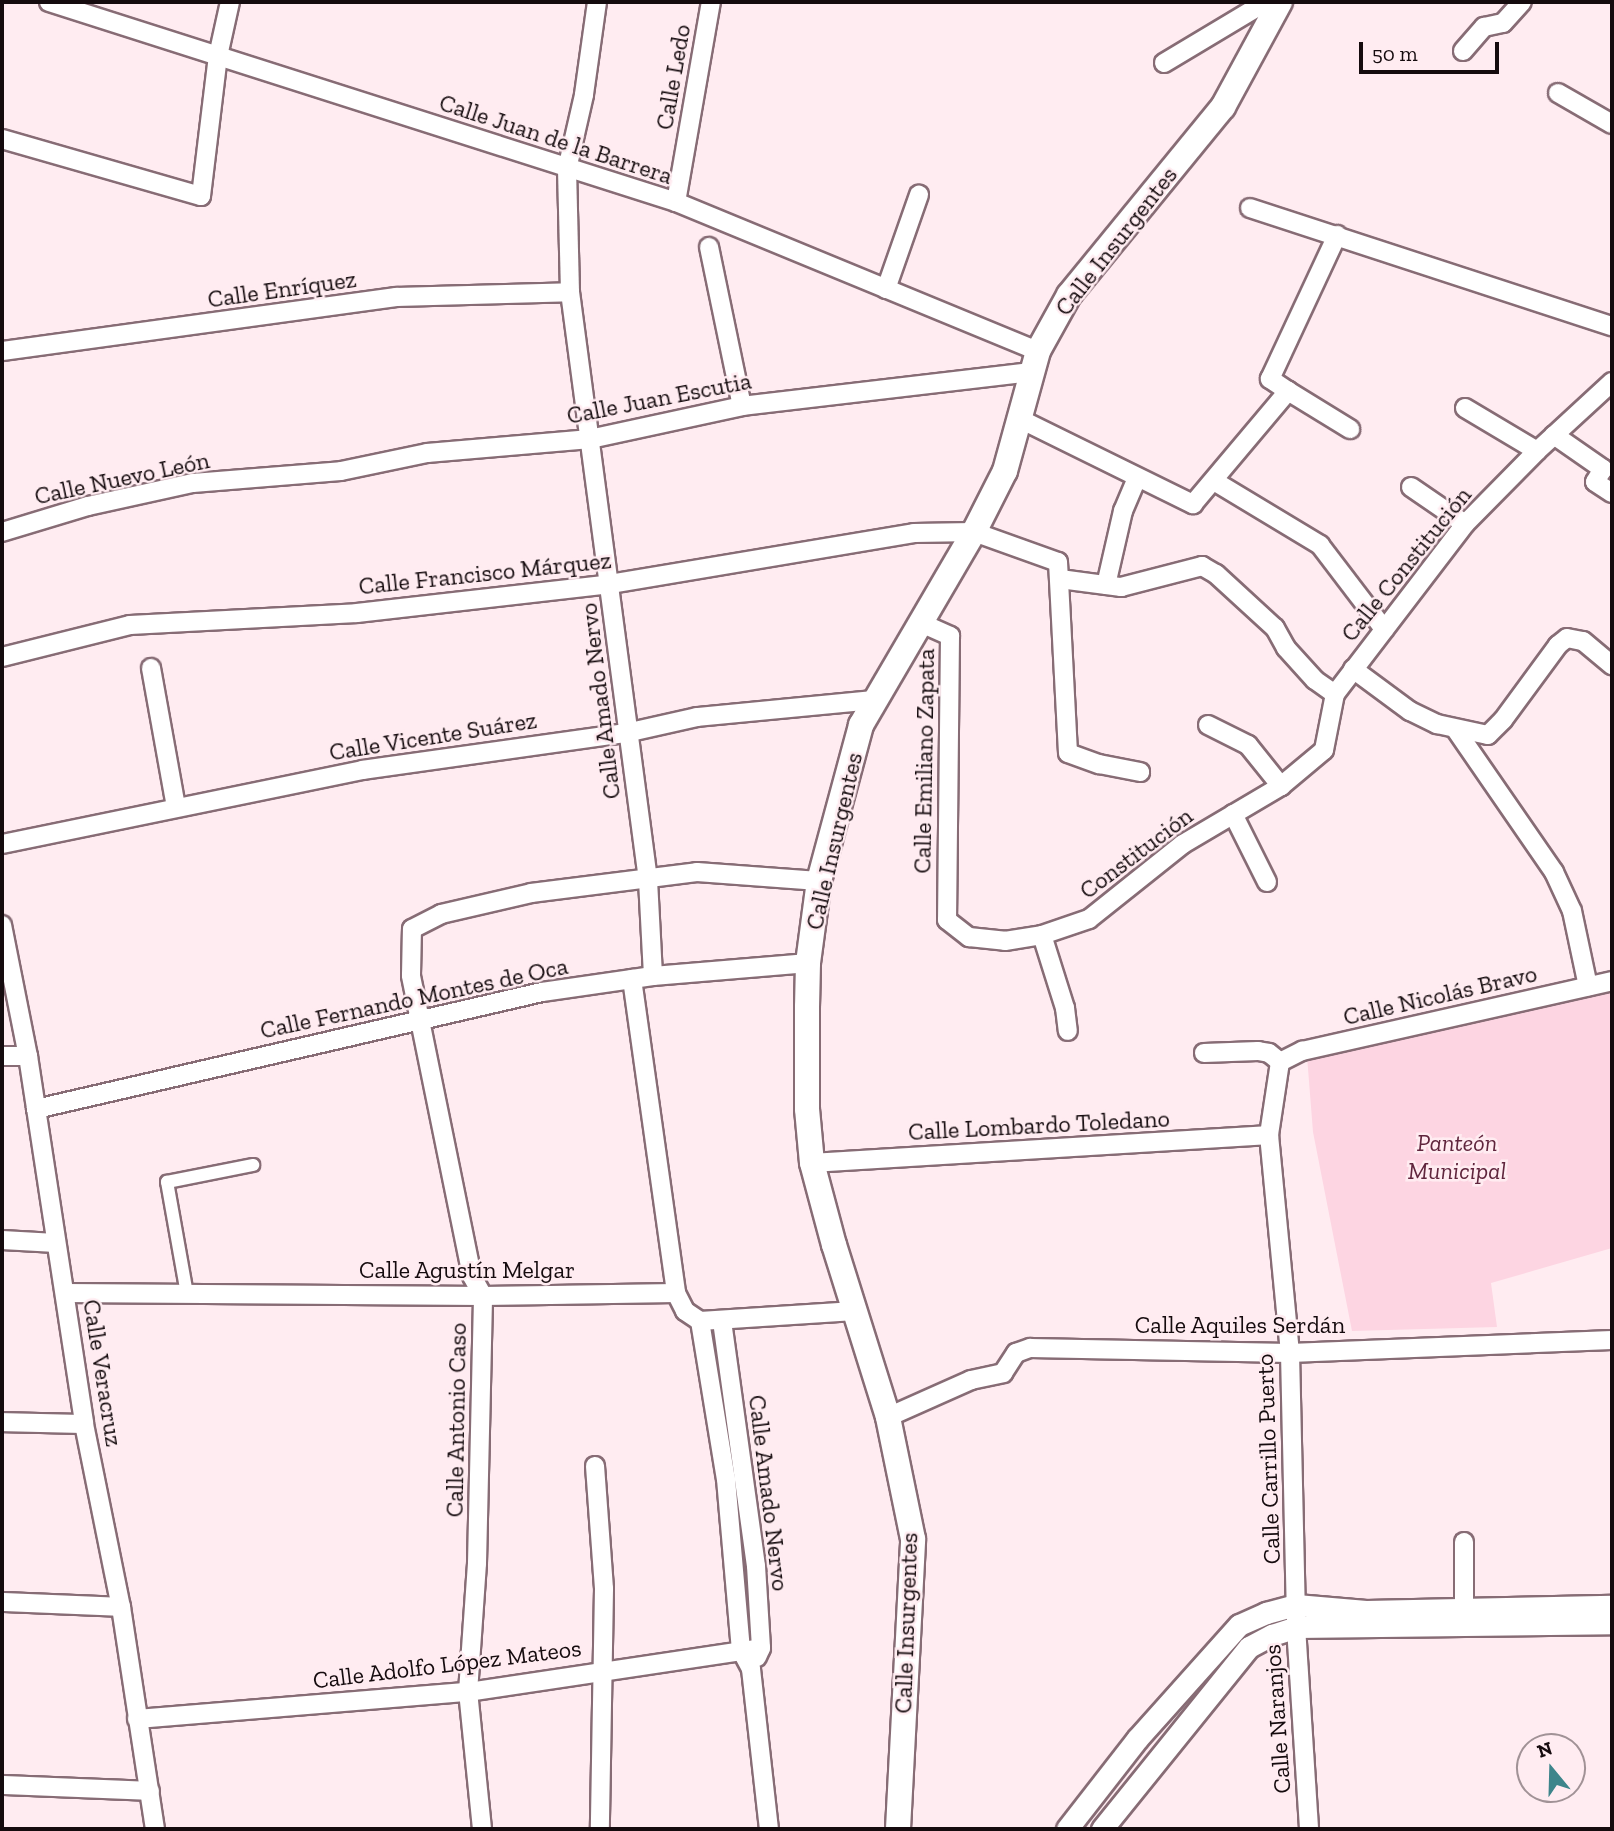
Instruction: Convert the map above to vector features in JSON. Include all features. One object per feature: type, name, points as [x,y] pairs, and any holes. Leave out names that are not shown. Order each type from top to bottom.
[{"type":"main road","name":"Calle Insurgentes","points":[[898,1829],[913,1539],[888,1417],[813,1163],[807,1109],[808,963],[819,881],[861,725],[974,532],[1005,471],[1035,361],[1069,295],[1223,107],[1278,2]]},
{"type":"street","name":"Calle Juan de la Barrera","points":[[49,2],[85,7],[218,56],[676,202],[886,289],[1035,361]]},
{"type":"street","points":[[2,139],[201,196],[218,56],[229,2]]},
{"type":"street","name":"Calle Amado Nervo","points":[[597,2],[584,96],[567,169],[570,292],[610,584],[626,733],[648,880],[653,976]]},
{"type":"street","name":"Calle Ledo","points":[[676,202],[711,2]]},
{"type":"street","points":[[1164,63],[1256,8],[1278,2]]},
{"type":"street","points":[[1463,51],[1484,27],[1503,23],[1522,2]]},
{"type":"street","points":[[1558,93],[1612,124]]},
{"type":"street","points":[[886,289],[919,195]]},
{"type":"street","points":[[1250,208],[1612,326]]},
{"type":"street","points":[[1337,235],[1270,379],[1350,429]]},
{"type":"street","points":[[709,247],[742,406]]},
{"type":"street","name":"Calle Enríquez","points":[[2,351],[396,297],[570,292]]},
{"type":"street","name":"Calle Juan Escutia","points":[[296,475],[341,471],[427,453],[590,439],[742,406],[1035,361]]},
{"type":"street","name":"Calle Constitución","points":[[1335,694],[1465,524],[1536,451],[1612,382]]},
{"type":"street","points":[[1021,420],[1193,504],[1288,391]]},
{"type":"street","points":[[1465,408],[1536,451]]},
{"type":"street","points":[[1554,435],[1603,468],[1595,482],[1612,493]]},
{"type":"street","name":"Calle Nuevo León","points":[[2,532],[88,506],[193,483],[296,475]]},
{"type":"street","points":[[1106,585],[1123,511],[1137,478]]},
{"type":"street","points":[[1214,481],[1320,545],[1384,629]]},
{"type":"street","points":[[1411,487],[1465,524]]},
{"type":"street","points":[[974,532],[1058,562],[1068,753],[1099,764],[1140,772]]},
{"type":"street","name":"Calle Francisco Márquez","points":[[2,657],[130,625],[357,613],[610,584],[914,533],[974,532]]},
{"type":"street","points":[[1060,579],[1121,587],[1202,566],[1216,575],[1275,628],[1286,648],[1315,680],[1335,694]]},
{"type":"street","name":"Calle Emiliano Zapata","points":[[921,623],[950,636],[947,920]]},
{"type":"street","points":[[1353,669],[1410,711],[1456,730],[1488,734],[1503,720],[1558,645],[1567,638],[1583,640],[1612,665]]},
{"type":"street","points":[[151,668],[176,807]]},
{"type":"street","name":"Constitución","points":[[947,920],[969,937],[1005,942],[1042,935],[1089,919],[1183,844],[1281,786],[1324,750],[1335,694]]},
{"type":"street","name":"Calle Vicente Suárez","points":[[2,844],[362,770],[626,733],[697,717],[875,700]]},
{"type":"street","points":[[1208,725],[1248,745],[1281,786]]},
{"type":"street","points":[[1456,730],[1558,881],[1572,911],[1588,986]]},
{"type":"street","points":[[1233,814],[1267,882]]},
{"type":"street","points":[[648,880],[697,872],[819,881]]},
{"type":"street","name":"Calle Antonio Caso","points":[[482,1829],[468,1692],[477,1563],[483,1296],[472,1276],[411,975],[411,929],[442,914],[531,893],[648,880]]},
{"type":"street","name":"Calle Veracruz","points":[[2,925],[28,1056],[84,1424],[121,1607],[155,1829]]},
{"type":"street","points":[[1042,935],[1065,1008],[1068,1031]]},
{"type":"street","name":"Calle Fernando Montes de Oca","points":[[36,1109],[542,992],[653,976],[808,963]]},
{"type":"street","points":[[632,979],[676,1293],[685,1311],[700,1321],[855,1311]]},
{"type":"street","name":"Calle Nicolás Bravo","points":[[1280,1062],[1302,1051],[1612,981]]},
{"type":"street","points":[[1204,1053],[1258,1051],[1269,1053],[1280,1062]]},
{"type":"street","points":[[2,1056],[28,1056]]},
{"type":"street","name":"Calle Carrillo Puerto","points":[[1280,1062],[1269,1135],[1290,1353],[1296,1605]]},
{"type":"street","name":"Calle Lombardo Toledano","points":[[813,1163],[1269,1135]]},
{"type":"street","points":[[187,1294],[167,1182],[253,1165]]},
{"type":"street","points":[[2,1241],[56,1243]]},
{"type":"street","name":"Calle Agustín Melgar","points":[[65,1293],[483,1296],[676,1293]]},
{"type":"street","name":"Calle Amado Nervo","points":[[700,1321],[727,1492],[741,1650],[751,1669],[769,1829]]},
{"type":"street","name":"Calle Amado Nervo","points":[[722,1321],[756,1566],[761,1648],[751,1669]]},
{"type":"street","name":"Calle Aquiles Serdán","points":[[888,1417],[971,1380],[1003,1373],[1016,1353],[1030,1348],[1290,1353],[1612,1340]]},
{"type":"street","points":[[2,1422],[84,1424]]},
{"type":"street","points":[[595,1466],[604,1589],[600,1829]]},
{"type":"street","points":[[727,1492],[746,1492]]},
{"type":"street","points":[[1464,1542],[1464,1609]]},
{"type":"street","points":[[2,1602],[121,1607]]},
{"type":"street","points":[[1067,1829],[1137,1739],[1240,1625],[1296,1605],[1366,1611],[1612,1606]]},
{"type":"street","name":"Calle Naranjos","points":[[1296,1605],[1309,1829]]},
{"type":"street","points":[[1102,1829],[1249,1647],[1296,1627],[1612,1623]]},
{"type":"street","name":"Calle Adolfo López Mateos","points":[[137,1719],[468,1692],[761,1648]]},
{"type":"street","points":[[2,1785],[149,1791]]},
{"type":"green space","name":"Panteón Municipal","points":[[1612,989],[1612,1248],[1491,1283],[1497,1327],[1352,1331],[1313,1132],[1307,1056]]}]
